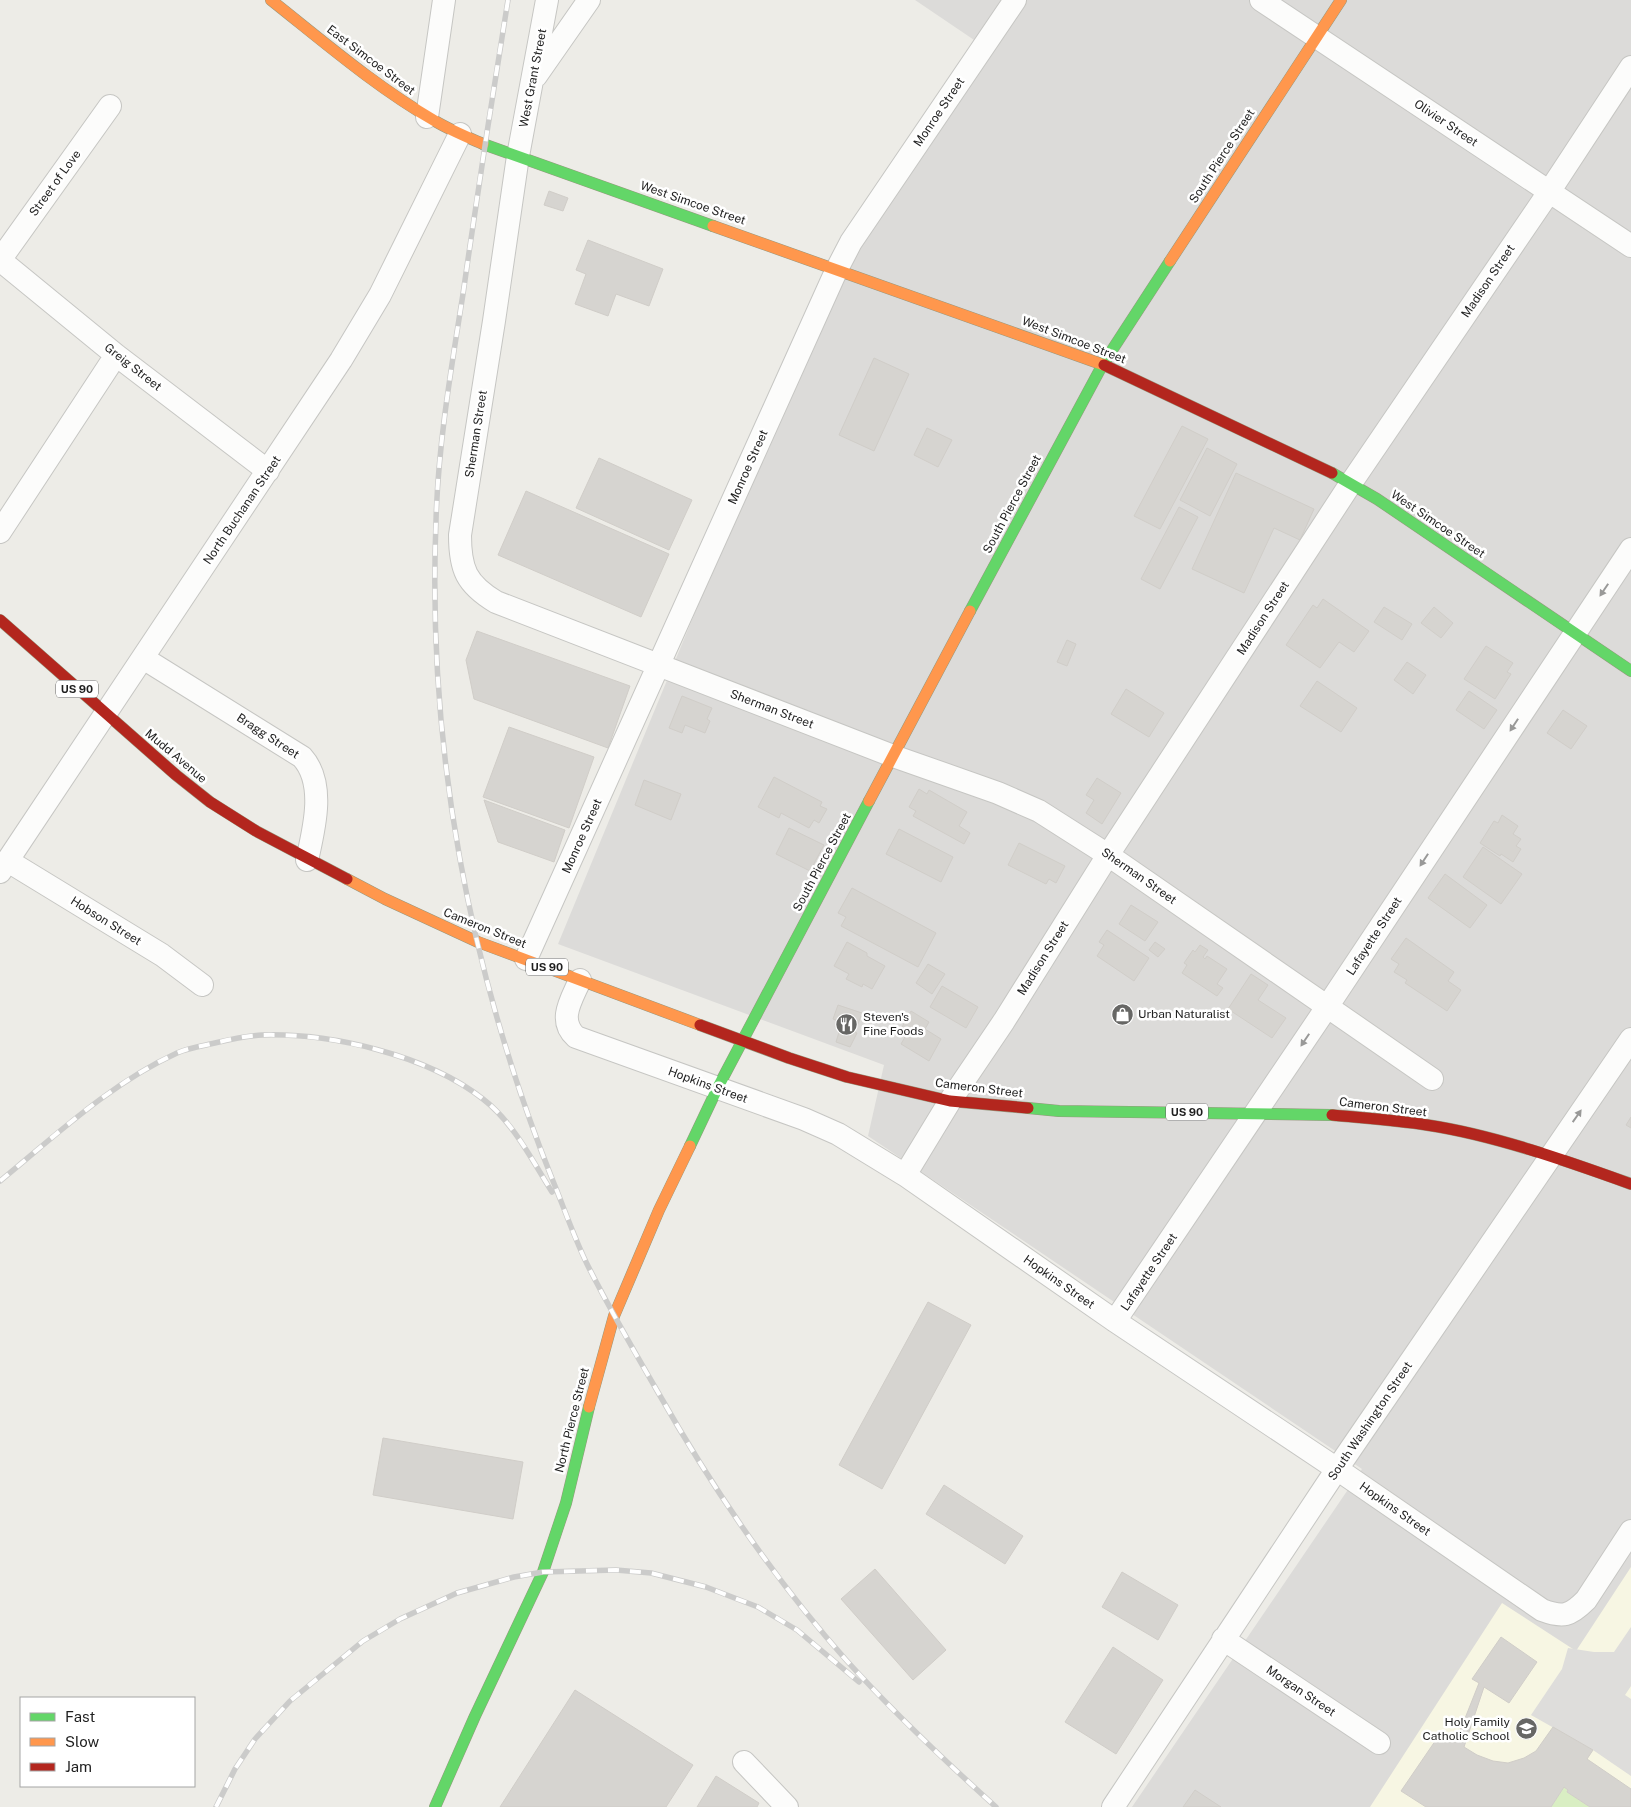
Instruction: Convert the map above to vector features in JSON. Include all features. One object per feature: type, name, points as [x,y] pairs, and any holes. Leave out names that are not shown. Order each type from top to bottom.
[{"type":"street","name":"East Simcoe Street","points":[[271,0],[392,94],[460,134]]},
{"type":"street","points":[[427,116],[444,0]]},
{"type":"street","name":"West Grant Street","points":[[518,156],[547,0]]},
{"type":"street","points":[[532,83],[589,0]]},
{"type":"street","name":"Monroe Street","points":[[526,959],[836,269],[851,242],[1015,0]]},
{"type":"street","name":"Olivier Street","points":[[1261,0],[1631,246]]},
{"type":"street","name":"South Pierce Street","points":[[743,1042],[893,756],[1103,364],[1341,0]]},
{"type":"street","name":"Madison Street","points":[[905,1175],[950,1101],[1004,1021],[1108,855],[1351,483],[1631,68]]},
{"type":"street","name":"Street of Love","points":[[0,260],[110,106]]},
{"type":"street","name":"West Simcoe Street","points":[[460,134],[485,145],[1103,364],[1315,464],[1351,483],[1631,671]]},
{"type":"street","name":"North Buchanan Street","points":[[4,866],[341,360],[380,295],[460,134]]},
{"type":"street","name":"Sherman Street","points":[[518,156],[496,311],[460,535],[460,555],[464,572],[477,589],[496,602],[659,666],[893,756],[1022,802],[1061,824],[1108,855],[1432,1079]]},
{"type":"street","name":"Greig Street","points":[[0,260],[116,355],[268,472]]},
{"type":"street","points":[[0,532],[116,355]]},
{"type":"street","name":"Lafayette Street","points":[[1115,1321],[1327,1007],[1631,549]]},
{"type":"street","name":"Mudd Avenue","points":[[0,620],[105,714],[210,802],[256,831],[354,883]]},
{"type":"street","name":"Bragg Street","points":[[143,658],[307,762],[311,770],[316,804],[308,860]]},
{"type":"street","name":"Hobson Street","points":[[4,866],[162,955],[202,985]]},
{"type":"street","name":"Cameron Street","points":[[354,883],[478,942],[743,1042],[847,1077],[950,1101],[1058,1111],[1330,1115],[1427,1125],[1486,1138],[1550,1156],[1631,1184]]},
{"type":"street","name":"Hopkins Street","points":[[580,980],[566,1017],[566,1025],[576,1037],[804,1119],[838,1134],[905,1175],[1115,1321],[1338,1469],[1542,1610],[1554,1615],[1567,1614],[1576,1610],[1586,1600],[1631,1531]]},
{"type":"street","name":"South Washington Street","points":[[1113,1807],[1223,1639],[1631,1039]]},
{"type":"street","name":"North Pierce Street","points":[[436,1807],[475,1716],[543,1572],[566,1502],[595,1381],[614,1316],[659,1210],[717,1089],[743,1042]]},
{"type":"street","name":"Morgan Street","points":[[1223,1639],[1379,1743]]},
{"type":"street","points":[[744,1762],[787,1807]]},
{"type":"shaded area","points":[[915,0],[1631,0],[1631,1807],[1132,1807],[1362,1469],[868,1136],[884,1065],[558,944],[837,269],[983,46]]},
{"type":"shaded area","name":"Holy Family Catholic School","points":[[1631,1567],[1631,1807],[1370,1807],[1502,1603],[1576,1651]]},
{"type":"shaded area","points":[[1631,1627],[1631,1686],[1625,1695],[1631,1699],[1631,1776],[1593,1750],[1531,1715],[1562,1669],[1568,1648],[1594,1652],[1614,1652]]},
{"type":"green space","points":[[1564,1787],[1568,1790],[1567,1792],[1590,1807],[1551,1807]]},
{"type":"building","points":[[549,191],[568,198],[563,211],[544,205]]},
{"type":"building","points":[[588,240],[663,269],[649,306],[616,294],[608,316],[575,304],[586,274],[576,270]]},
{"type":"building","points":[[874,358],[909,374],[874,451],[839,435]]},
{"type":"building","points":[[1182,426],[1208,439],[1160,529],[1134,516]]},
{"type":"building","points":[[927,428],[952,440],[938,467],[914,455]]},
{"type":"building","points":[[1207,448],[1237,464],[1210,516],[1180,500]]},
{"type":"building","points":[[599,458],[692,500],[669,550],[576,508]]},
{"type":"building","points":[[1236,473],[1314,509],[1300,540],[1274,528],[1244,593],[1192,569]]},
{"type":"building","points":[[526,491],[669,554],[641,617],[498,555]]},
{"type":"building","points":[[1179,507],[1198,517],[1160,589],[1141,579]]},
{"type":"building","points":[[1323,599],[1369,631],[1354,652],[1339,642],[1320,668],[1286,645],[1313,605],[1317,608]]},
{"type":"building","points":[[1384,607],[1412,624],[1402,640],[1374,622]]},
{"type":"building","points":[[1434,607],[1453,623],[1441,638],[1421,623]]},
{"type":"building","points":[[477,631],[630,686],[608,748],[474,699],[466,660]]},
{"type":"building","points":[[1067,640],[1076,644],[1067,666],[1057,662]]},
{"type":"building","points":[[1486,646],[1513,663],[1507,672],[1511,674],[1495,699],[1464,679]]},
{"type":"building","points":[[1407,662],[1426,675],[1413,694],[1394,680]]},
{"type":"building","points":[[1317,681],[1357,708],[1341,732],[1300,706]]},
{"type":"building","points":[[1126,689],[1164,713],[1149,737],[1111,714]]},
{"type":"building","points":[[1469,691],[1497,710],[1484,729],[1456,710]]},
{"type":"building","points":[[682,696],[712,708],[707,719],[710,721],[705,733],[685,725],[682,733],[669,728]]},
{"type":"building","points":[[1563,710],[1587,726],[1571,749],[1547,733]]},
{"type":"building","points":[[509,727],[594,757],[569,828],[483,797]]},
{"type":"building","points":[[774,777],[822,802],[820,806],[827,809],[819,823],[814,820],[809,828],[781,813],[779,818],[758,807]]},
{"type":"building","points":[[1097,778],[1121,793],[1102,824],[1086,813],[1094,800],[1086,795]]},
{"type":"building","points":[[644,780],[681,794],[671,820],[635,805]]},
{"type":"building","points":[[919,789],[927,794],[929,790],[967,812],[959,826],[970,833],[964,844],[913,816],[916,811],[909,807]]},
{"type":"building","points":[[484,800],[565,830],[554,862],[498,842]]},
{"type":"building","points":[[1502,815],[1518,826],[1513,834],[1521,839],[1516,846],[1521,849],[1513,862],[1480,843],[1494,821],[1498,823]]},
{"type":"building","points":[[789,828],[824,845],[810,871],[776,854]]},
{"type":"building","points":[[899,829],[953,857],[941,882],[886,854]]},
{"type":"building","points":[[1019,843],[1065,866],[1056,883],[1049,879],[1046,884],[1008,865]]},
{"type":"building","points":[[1483,847],[1522,874],[1501,904],[1463,877]]},
{"type":"building","points":[[1445,874],[1487,905],[1470,928],[1428,898]]},
{"type":"building","points":[[852,888],[936,933],[918,967],[841,926],[846,917],[838,913]]},
{"type":"building","points":[[1131,905],[1158,922],[1145,941],[1119,924]]},
{"type":"building","points":[[1107,930],[1149,958],[1134,981],[1097,956],[1104,945],[1099,942]]},
{"type":"building","points":[[1406,938],[1454,972],[1448,981],[1461,990],[1447,1011],[1405,983],[1407,980],[1394,972],[1399,964],[1391,959]]},
{"type":"building","points":[[847,942],[885,966],[872,989],[863,984],[862,987],[846,979],[849,974],[834,966]]},
{"type":"building","points":[[1155,942],[1165,949],[1158,957],[1149,950]]},
{"type":"building","points":[[1200,945],[1208,950],[1203,957],[1205,959],[1207,956],[1227,969],[1217,984],[1223,988],[1217,996],[1182,973],[1187,965],[1184,963],[1193,950],[1195,952]]},
{"type":"building","points":[[928,964],[945,974],[932,994],[916,983]]},
{"type":"building","points":[[1251,974],[1268,985],[1258,1000],[1286,1018],[1272,1038],[1228,1009]]},
{"type":"building","points":[[942,986],[978,1007],[966,1028],[930,1007]]},
{"type":"building","name":"Steven's Fine Foods","points":[[838,1005],[862,1013],[855,1032],[857,1033],[850,1047],[836,1042],[840,1029],[835,1027],[838,1021],[833,1019]]},
{"type":"building","points":[[911,1011],[929,1022],[925,1029],[941,1039],[929,1061],[901,1044],[905,1037],[898,1034]]},
{"type":"building","points":[[1631,1117],[1631,1128],[1626,1125]]},
{"type":"building","points":[[928,1302],[971,1325],[882,1489],[839,1465]]},
{"type":"building","points":[[383,1438],[523,1462],[513,1519],[373,1495]]},
{"type":"building","points":[[944,1485],[1023,1536],[1005,1564],[926,1514]]},
{"type":"building","points":[[875,1569],[946,1650],[913,1680],[841,1599]]},
{"type":"building","points":[[1122,1572],[1178,1605],[1158,1640],[1102,1607]]},
{"type":"building","points":[[1501,1637],[1537,1662],[1509,1703],[1484,1687],[1464,1747],[1477,1755],[1493,1761],[1508,1763],[1524,1758],[1536,1751],[1553,1727],[1593,1750],[1587,1759],[1631,1789],[1631,1807],[1590,1807],[1567,1792],[1568,1790],[1564,1787],[1551,1807],[1426,1807],[1401,1791],[1442,1731],[1456,1741],[1479,1683],[1472,1679]]},
{"type":"building","points":[[1113,1647],[1163,1680],[1116,1754],[1065,1722]]},
{"type":"building","points":[[575,1690],[693,1765],[666,1807],[500,1807]]},
{"type":"building","points":[[716,1776],[759,1803],[757,1807],[697,1807]]},
{"type":"building","points":[[1195,1790],[1221,1807],[1183,1807]]},
{"type":"railway","points":[[508,0],[442,436],[437,493],[435,606],[439,690],[447,774],[460,857],[477,940],[498,1021],[523,1102],[582,1254],[622,1329],[723,1499],[770,1566],[847,1661],[920,1736],[996,1807]]},
{"type":"railway","points":[[0,1181],[85,1111],[129,1079],[153,1065],[177,1053],[195,1047],[247,1036],[289,1035],[348,1043],[378,1050],[435,1070],[460,1084],[483,1099],[504,1119],[521,1142],[552,1192]]},
{"type":"railway","points":[[216,1807],[235,1769],[255,1739],[290,1701],[363,1641],[400,1619],[457,1593],[514,1577],[543,1572],[616,1570],[651,1573],[706,1587],[758,1607],[797,1630],[859,1682]]},
{"type":"traffic: fast","points":[[483,144],[713,226]]},
{"type":"traffic: fast","points":[[970,611],[1103,364],[1170,261]]},
{"type":"traffic: fast","points":[[1332,473],[1377,499],[1631,671]]},
{"type":"traffic: fast","points":[[690,1146],[717,1089],[869,801]]},
{"type":"traffic: fast","points":[[1028,1108],[1059,1111],[1332,1115]]},
{"type":"traffic: fast","points":[[435,1807],[475,1716],[543,1572],[566,1503],[589,1407]]},
{"type":"traffic: slow","points":[[271,0],[392,94],[441,124],[483,144]]},
{"type":"traffic: slow","points":[[1170,261],[1341,0]]},
{"type":"traffic: slow","points":[[713,226],[1104,365]]},
{"type":"traffic: slow","points":[[869,801],[970,611]]},
{"type":"traffic: slow","points":[[347,879],[385,899],[478,942],[700,1025]]},
{"type":"traffic: slow","points":[[589,1407],[614,1316],[659,1210],[690,1146]]},
{"type":"traffic: jam","points":[[1104,365],[1332,473]]},
{"type":"traffic: jam","points":[[0,620],[176,775],[210,802],[256,831],[347,879]]},
{"type":"traffic: jam","points":[[700,1025],[847,1077],[950,1101],[1028,1108]]},
{"type":"traffic: jam","points":[[1332,1115],[1391,1120],[1452,1129],[1504,1142],[1631,1184]]},
{"type":"place","name":"Urban Naturalist","points":[[1122,1014]]},
{"type":"place","name":"Steven's Fine Foods","points":[[847,1024]]},
{"type":"place","name":"Holy Family Catholic School","points":[[1526,1729]]}]
